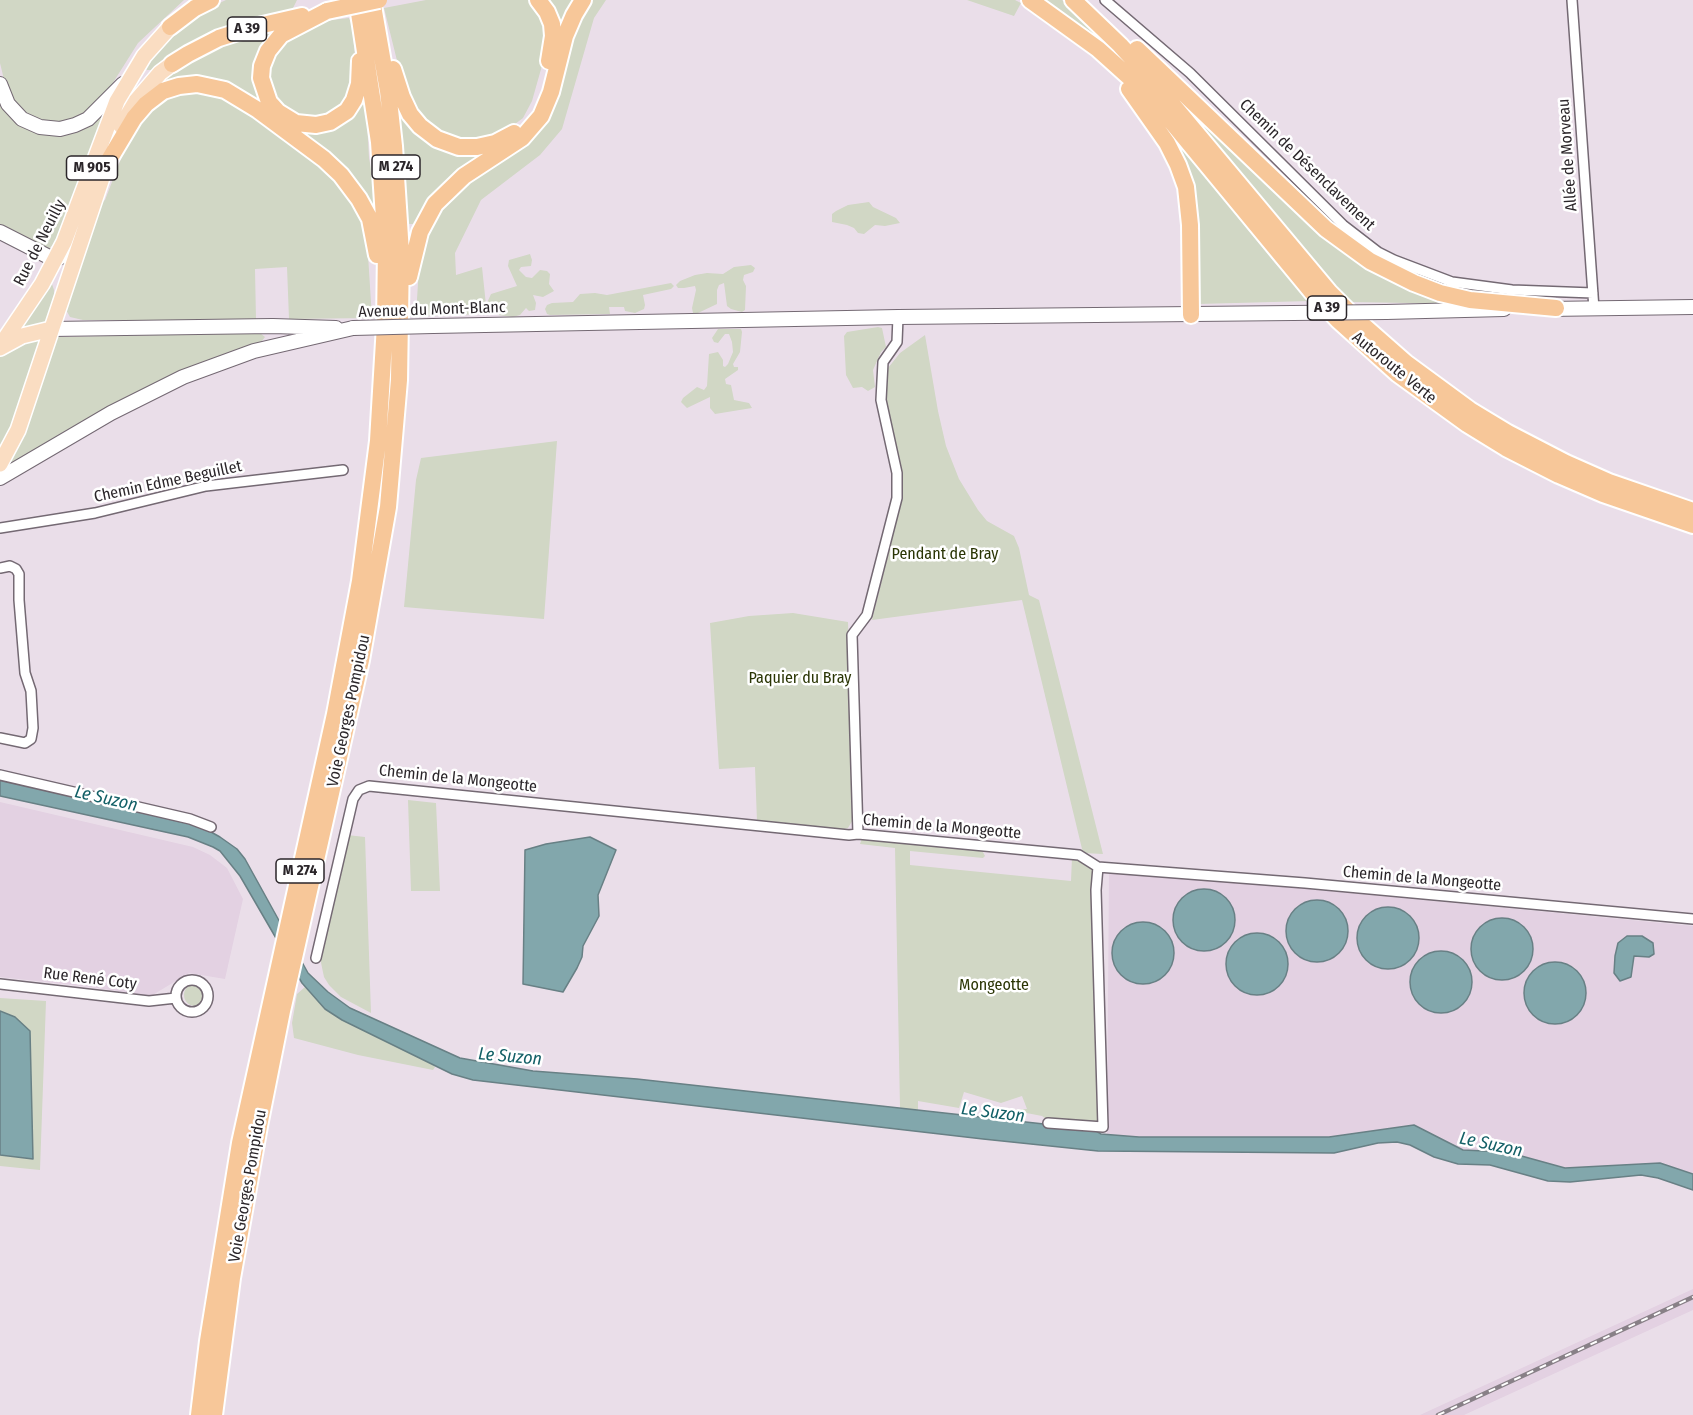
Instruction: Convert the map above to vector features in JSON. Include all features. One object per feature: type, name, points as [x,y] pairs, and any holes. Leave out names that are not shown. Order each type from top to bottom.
[{"type":"highway","points":[[170,27],[190,0]]},
{"type":"highway","name":"A 39","points":[[170,27],[195,8],[211,0]]},
{"type":"highway","name":"Voie Georges Pompidou","points":[[200,1415],[208,1341],[240,1143],[335,714],[360,580],[401,253],[388,91],[372,10],[357,0]]},
{"type":"highway","points":[[372,10],[388,49],[402,97],[415,120],[437,139],[459,147],[477,147],[495,143],[510,136],[529,119],[536,106],[550,58],[553,36],[549,15],[538,0]]},
{"type":"highway","points":[[393,322],[413,252],[430,212],[456,183],[514,144],[536,124],[547,103],[570,23],[583,0]]},
{"type":"highway","points":[[1030,0],[1092,51],[1121,80],[1153,122],[1174,155],[1182,174],[1188,200],[1191,315]]},
{"type":"highway","name":"Autoroute Verte","points":[[1030,0],[1098,49],[1138,85],[1170,120],[1311,291],[1338,320],[1398,374],[1467,424],[1506,448],[1558,475],[1625,502],[1693,525]]},
{"type":"highway","name":"Autoroute Verte","points":[[1072,0],[1120,45],[1151,79],[1329,292],[1406,363],[1470,410],[1508,434],[1566,464],[1693,512]]},
{"type":"highway","points":[[1078,0],[1119,31],[1326,229],[1370,261],[1440,293],[1470,300],[1556,308]]},
{"type":"highway","points":[[327,11],[281,35],[268,51],[262,66],[261,78],[266,97],[278,112],[296,123],[316,125],[330,122],[343,115],[351,105],[359,84],[372,10]]},
{"type":"highway","name":"A 39","points":[[172,64],[203,45],[254,27],[327,11],[372,10]]},
{"type":"highway","points":[[106,165],[140,111],[163,91],[197,84],[225,90],[245,101],[324,159],[347,182],[370,219],[393,322]]},
{"type":"highway","name":"Voie Georges Pompidou","points":[[214,1415],[232,1278],[259,1125],[282,1011],[361,660],[388,507],[394,444],[393,322]]},
{"type":"main road","name":"Rue de Neuilly","points":[[0,347],[42,284],[55,260],[81,201],[107,126],[131,76],[153,45],[170,27]]},
{"type":"main road","name":"M 905","points":[[0,464],[14,440],[106,165],[123,122],[136,101],[160,73],[172,64]]},
{"type":"main road","points":[[0,84],[8,104],[22,118],[40,127],[60,129],[88,119],[131,76]]},
{"type":"main road","points":[[0,232],[55,260]]},
{"type":"main road","points":[[55,260],[78,248]]},
{"type":"main road","points":[[55,260],[61,304],[69,322],[83,329]]},
{"type":"main road","name":"Avenue du Mont-Blanc","points":[[0,478],[145,395],[183,377],[271,347],[353,328],[898,317],[1693,307]]},
{"type":"main road","name":"Rue de Neuilly","points":[[0,347],[22,336],[51,329],[273,326],[353,328]]},
{"type":"main road","points":[[271,347],[273,326]]},
{"type":"street","name":"Chemin de Désenclavement","points":[[1105,0],[1190,74],[1343,225],[1378,252],[1452,282],[1512,290],[1593,293]]},
{"type":"street","name":"Allée de Morveau","points":[[1572,0],[1594,309]]},
{"type":"street","points":[[858,834],[852,635],[867,615],[897,498],[897,473],[880,399],[883,362],[897,342],[898,317]]},
{"type":"street","name":"Chemin Edme Beguillet","points":[[0,528],[95,513],[206,486],[343,470]]},
{"type":"street","points":[[0,568],[10,566],[19,574],[24,673],[31,691],[33,728],[31,739],[25,742],[0,738]]},
{"type":"street","points":[[0,775],[190,819],[211,827]]},
{"type":"street","name":"Chemin de la Mongeotte","points":[[316,958],[353,799],[359,790],[369,786],[827,833],[1079,855],[1098,867],[1305,883],[1693,919]]},
{"type":"street","points":[[1048,1123],[1103,1127],[1097,947],[1098,867]]},
{"type":"street","name":"Rue René Coty","points":[[0,984],[149,1001],[176,998]]},
{"type":"shaded area","points":[[0,802],[193,847],[210,855],[227,868],[243,899],[225,979],[189,973],[151,996],[0,977]]},
{"type":"shaded area","points":[[1109,870],[1693,926],[1693,1174],[1660,1163],[1565,1168],[1507,1152],[1463,1150],[1414,1125],[1329,1137],[1107,1135]]},
{"type":"shaded area","points":[[1693,1289],[1693,1310],[1464,1415],[1420,1415]]},
{"type":"green space","points":[[0,0],[184,0],[138,43],[109,89],[87,114],[52,125],[26,116],[7,92],[0,63]]},
{"type":"green space","points":[[226,0],[297,0],[291,12],[155,70],[147,70],[143,66],[154,50],[198,13]]},
{"type":"green space","points":[[426,0],[531,0],[546,22],[545,55],[532,101],[523,118],[499,136],[486,141],[449,139],[425,124],[404,89],[384,8]]},
{"type":"green space","points":[[544,0],[578,0],[560,40]]},
{"type":"green space","points":[[589,0],[606,0],[594,18],[562,129],[540,155],[481,200],[455,253],[456,275],[482,267],[486,305],[491,294],[517,286],[508,266],[509,260],[530,254],[531,266],[521,267],[519,270],[526,277],[532,278],[540,270],[547,271],[550,274],[549,284],[554,291],[543,297],[533,295],[536,303],[535,310],[529,311],[526,308],[520,315],[513,317],[498,315],[487,305],[487,314],[416,316],[420,250],[448,196],[510,153],[565,58]]},
{"type":"green space","points":[[967,0],[1015,0],[1021,3],[1014,16]]},
{"type":"green space","points":[[1039,0],[1062,0],[1119,50],[1113,54]]},
{"type":"green space","points":[[349,18],[356,65],[348,103],[317,120],[287,112],[271,94],[268,66],[286,38],[323,21]]},
{"type":"green space","points":[[273,30],[262,54],[269,111],[241,93],[153,88],[170,73],[229,41]]},
{"type":"green space","points":[[1155,70],[1336,244],[1469,304],[1350,302],[1305,253]]},
{"type":"green space","points":[[193,89],[239,102],[336,176],[362,214],[372,248],[368,255],[372,318],[289,319],[287,267],[255,269],[256,320],[83,320],[70,317],[65,308],[101,203],[105,200],[132,130],[157,101]]},
{"type":"green space","points":[[365,90],[369,113],[367,121],[369,158],[376,193],[378,221],[294,130],[312,130]]},
{"type":"green space","points":[[397,96],[415,128],[495,148],[416,224],[407,224]]},
{"type":"green space","points":[[0,100],[18,123],[32,131],[44,134],[71,133],[86,126],[104,112],[105,114],[59,238],[49,249],[42,249],[0,226]]},
{"type":"green space","points":[[1163,125],[1275,263],[1310,301],[1198,304],[1193,196],[1196,189]]},
{"type":"green space","points":[[869,202],[873,207],[896,218],[900,223],[875,225],[864,234],[858,233],[847,225],[832,222],[832,214],[836,211],[848,205]]},
{"type":"green space","points":[[751,265],[755,268],[753,272],[744,275],[743,280],[746,286],[745,310],[742,312],[727,306],[724,283],[719,285],[717,290],[717,304],[698,313],[693,313],[692,308],[695,286],[678,288],[676,285],[695,275],[723,274],[734,267]]},
{"type":"green space","points":[[51,281],[54,303],[47,323],[16,334]]},
{"type":"green space","points":[[671,283],[674,286],[671,289],[643,295],[644,309],[635,313],[625,311],[624,307],[609,307],[610,314],[550,315],[545,309],[552,303],[573,302],[580,294],[607,295]]},
{"type":"green space","points":[[882,328],[886,347],[881,352],[873,370],[875,387],[868,391],[862,387],[853,388],[846,375],[844,336],[847,332]]},
{"type":"green space","points":[[718,329],[741,329],[740,352],[733,364],[734,367],[738,367],[738,370],[725,379],[726,384],[731,385],[734,400],[749,403],[752,408],[715,414],[710,408],[710,397],[687,408],[681,402],[697,387],[704,390],[707,386],[709,354],[718,352],[723,360],[723,366],[728,364],[733,352],[732,342],[729,334],[725,334],[718,343],[714,342],[712,338]]},
{"type":"green space","points":[[260,333],[265,337],[261,342],[128,396],[6,468],[57,337]]},
{"type":"green space","name":"Pendant de Bray","points":[[925,335],[946,446],[959,479],[987,521],[1014,536],[1019,548],[1029,595],[1039,600],[1103,854],[1083,853],[1022,600],[872,620],[901,503],[900,461],[887,410],[885,382],[888,368],[900,353]]},
{"type":"green space","points":[[42,336],[22,403],[0,455],[0,355],[10,347]]},
{"type":"green space","points":[[557,441],[544,619],[404,607],[416,480],[421,458]]},
{"type":"green space","name":"Paquier du Bray","points":[[793,613],[848,622],[854,818],[848,828],[840,830],[757,822],[755,767],[719,769],[710,623],[749,616]]},
{"type":"green space","points":[[408,800],[436,803],[440,891],[411,891]]},
{"type":"green space","points":[[347,835],[365,837],[371,1013],[341,997],[329,985],[324,977],[320,958]]},
{"type":"green space","name":"Mongeotte","points":[[862,838],[982,850],[985,856],[983,858],[910,851],[910,865],[1071,881],[1072,857],[1082,860],[1092,869],[1101,1116],[1097,1125],[1046,1119],[1042,1116],[1011,1110],[1027,1109],[1022,1096],[1001,1103],[964,1092],[959,1108],[918,1101],[918,1110],[900,1108],[895,848],[860,844]]},
{"type":"green space","points":[[195,984],[203,987],[206,995],[203,1003],[195,1006],[187,1003],[184,995],[187,987]]},
{"type":"green space","points":[[305,987],[325,1009],[342,1020],[435,1067],[433,1070],[358,1055],[294,1038],[292,1023],[297,994]]},
{"type":"green space","points":[[0,998],[46,1001],[40,1170],[0,1166],[0,1155],[33,1159],[30,1031],[15,1017],[0,1011]]},
{"type":"water","points":[[0,780],[188,822],[220,837],[237,849],[245,859],[308,973],[328,992],[350,1008],[460,1058],[533,1071],[637,1079],[1093,1129],[1101,1134],[1139,1137],[1329,1137],[1414,1125],[1463,1150],[1507,1152],[1565,1168],[1660,1163],[1693,1174],[1693,1190],[1658,1178],[1641,1175],[1570,1182],[1548,1181],[1490,1165],[1458,1164],[1397,1142],[1378,1143],[1334,1153],[1098,1151],[473,1080],[452,1074],[342,1020],[325,1009],[302,983],[240,876],[220,851],[188,837],[0,796]]},
{"type":"water","points":[[590,837],[616,850],[598,895],[599,916],[583,946],[582,957],[577,968],[563,992],[523,984],[525,850]]},
{"type":"water","points":[[1204,889],[1221,894],[1226,898],[1230,903],[1235,920],[1230,937],[1226,942],[1221,946],[1204,951],[1187,946],[1182,942],[1178,937],[1173,920],[1178,903],[1182,898],[1187,894]]},
{"type":"water","points":[[1317,900],[1334,905],[1339,909],[1343,914],[1348,931],[1343,948],[1339,953],[1334,957],[1317,962],[1300,957],[1295,953],[1291,948],[1286,931],[1291,914],[1295,909],[1300,905]]},
{"type":"water","points":[[1388,907],[1405,912],[1410,916],[1414,921],[1419,938],[1414,955],[1410,960],[1405,964],[1388,969],[1371,964],[1366,960],[1362,955],[1357,938],[1362,921],[1366,916],[1371,912]]},
{"type":"water","points":[[1502,918],[1519,923],[1524,927],[1528,932],[1533,949],[1528,966],[1524,971],[1519,975],[1502,980],[1485,975],[1480,971],[1476,966],[1471,949],[1476,932],[1480,927],[1485,923]]},
{"type":"water","points":[[1143,922],[1160,927],[1165,931],[1169,936],[1174,953],[1169,970],[1165,975],[1160,979],[1143,984],[1126,979],[1121,975],[1117,970],[1112,953],[1117,936],[1121,931],[1126,927]]},
{"type":"water","points":[[1257,933],[1274,938],[1279,942],[1283,947],[1288,964],[1283,981],[1279,986],[1274,990],[1257,995],[1240,990],[1235,986],[1231,981],[1226,964],[1231,947],[1235,942],[1240,938]]},
{"type":"water","points":[[1627,936],[1642,936],[1653,943],[1654,954],[1649,957],[1634,956],[1631,977],[1620,981],[1614,973],[1615,956],[1618,943]]},
{"type":"water","points":[[1441,951],[1458,956],[1463,960],[1467,965],[1472,982],[1467,999],[1463,1004],[1458,1008],[1441,1013],[1424,1008],[1419,1004],[1415,999],[1410,982],[1415,965],[1419,960],[1424,956]]},
{"type":"water","points":[[1555,962],[1572,967],[1577,971],[1581,976],[1586,993],[1581,1010],[1577,1015],[1572,1019],[1555,1024],[1538,1019],[1533,1015],[1529,1010],[1524,993],[1529,976],[1533,971],[1538,967]]},
{"type":"water","points":[[0,1011],[15,1017],[30,1031],[33,1159],[0,1155]]},
{"type":"railway","points":[[1438,1415],[1693,1297]]},
{"type":"water label","name":"Le Suzon","points":[[106,799]]},
{"type":"water label","name":"Le Suzon","points":[[510,1057]]},
{"type":"water label","name":"Le Suzon","points":[[993,1113]]},
{"type":"water label","name":"Le Suzon","points":[[1491,1145]]}]
